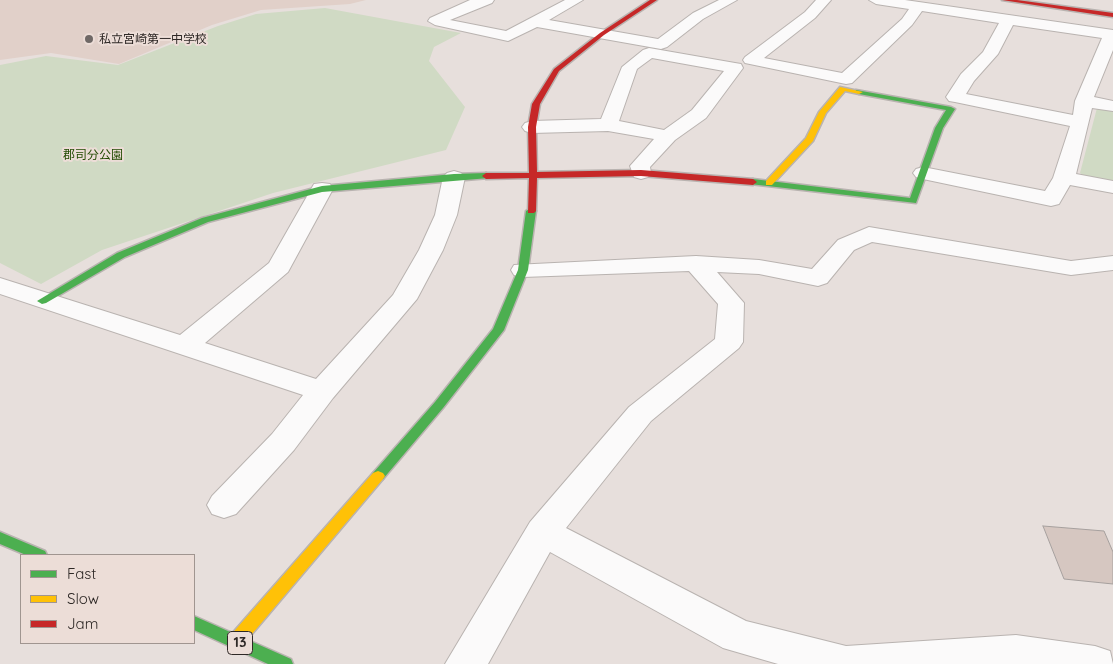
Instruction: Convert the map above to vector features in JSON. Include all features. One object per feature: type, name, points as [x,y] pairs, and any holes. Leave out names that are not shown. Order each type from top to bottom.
[{"type":"street","points":[[487,0],[475,3],[435,21],[508,36],[576,0]]},
{"type":"street","points":[[236,642],[439,405],[498,330],[523,270],[533,176],[532,127],[536,104],[556,70],[602,34],[654,0]]},
{"type":"street","points":[[536,22],[661,44],[698,16],[730,0]]},
{"type":"street","points":[[824,0],[810,15],[751,60],[846,79],[907,22],[918,7]]},
{"type":"street","points":[[876,0],[1112,35],[1084,101],[1081,122],[1064,178],[1051,199],[923,173]]},
{"type":"street","points":[[1005,0],[1113,15]]},
{"type":"street","points":[[1008,19],[990,54],[967,78],[955,97],[1081,122]]},
{"type":"street","points":[[608,125],[630,67],[649,53],[735,68],[699,114],[668,136],[640,166],[641,173]]},
{"type":"street","points":[[42,301],[121,255],[206,220],[322,189],[454,177],[641,173],[769,183],[912,201],[939,128],[951,109],[843,89],[823,112],[810,139],[769,183]]},
{"type":"street","points":[[1084,101],[1113,106]]},
{"type":"street","points":[[532,127],[608,125],[668,136]]},
{"type":"street","points":[[224,505],[282,442],[322,391],[404,299],[431,250],[446,215],[454,177]]},
{"type":"street","points":[[1064,178],[1113,187]]},
{"type":"street","points":[[186,345],[279,267],[322,189]]},
{"type":"street","points":[[523,270],[696,264],[759,267],[818,278],[846,245],[869,234],[1071,268],[1113,263]]},
{"type":"street","points":[[466,664],[544,532],[640,414],[729,342],[730,303],[696,264]]},
{"type":"street","points":[[0,286],[42,301],[186,345],[322,391]]},
{"type":"street","points":[[544,532],[737,636],[846,664],[1016,653],[1095,664]]},
{"type":"street","points":[[0,538],[38,554]]},
{"type":"street","name":"13","points":[[195,623],[285,664]]},
{"type":"shaded area","name":"私立宮崎第一中学校","points":[[0,0],[366,0],[350,4],[261,10],[212,25],[119,64],[51,53],[0,60]]},
{"type":"green space","name":"郡司分公園","points":[[325,8],[461,33],[434,47],[429,61],[465,107],[446,150],[273,193],[102,250],[41,284],[0,263],[0,65],[46,56],[118,65],[218,26],[256,14]]},
{"type":"green space","points":[[1097,108],[1113,109],[1113,183],[1087,178],[1080,173]]},
{"type":"building","points":[[1043,526],[1104,531],[1113,552],[1113,584],[1064,579]]},
{"type":"traffic: fast","points":[[753,182],[913,201],[939,128],[951,109],[859,92]]},
{"type":"traffic: fast","points":[[42,301],[121,255],[205,220],[322,189],[454,177],[486,176]]},
{"type":"traffic: fast","points":[[378,476],[439,405],[498,330],[523,270],[531,211]]},
{"type":"traffic: fast","points":[[0,538],[38,554]]},
{"type":"traffic: fast","points":[[195,623],[285,664]]},
{"type":"traffic: slow","points":[[769,183],[810,139],[823,112],[843,89],[859,92]]},
{"type":"traffic: slow","points":[[235,642],[378,476]]},
{"type":"traffic: jam","points":[[531,211],[533,176],[532,127],[536,104],[556,70],[602,34],[654,0]]},
{"type":"traffic: jam","points":[[1005,0],[1113,15]]},
{"type":"traffic: jam","points":[[486,176],[641,173],[753,182]]},
{"type":"place","name":"私立宮崎第一中学校","points":[[89,39]]}]
